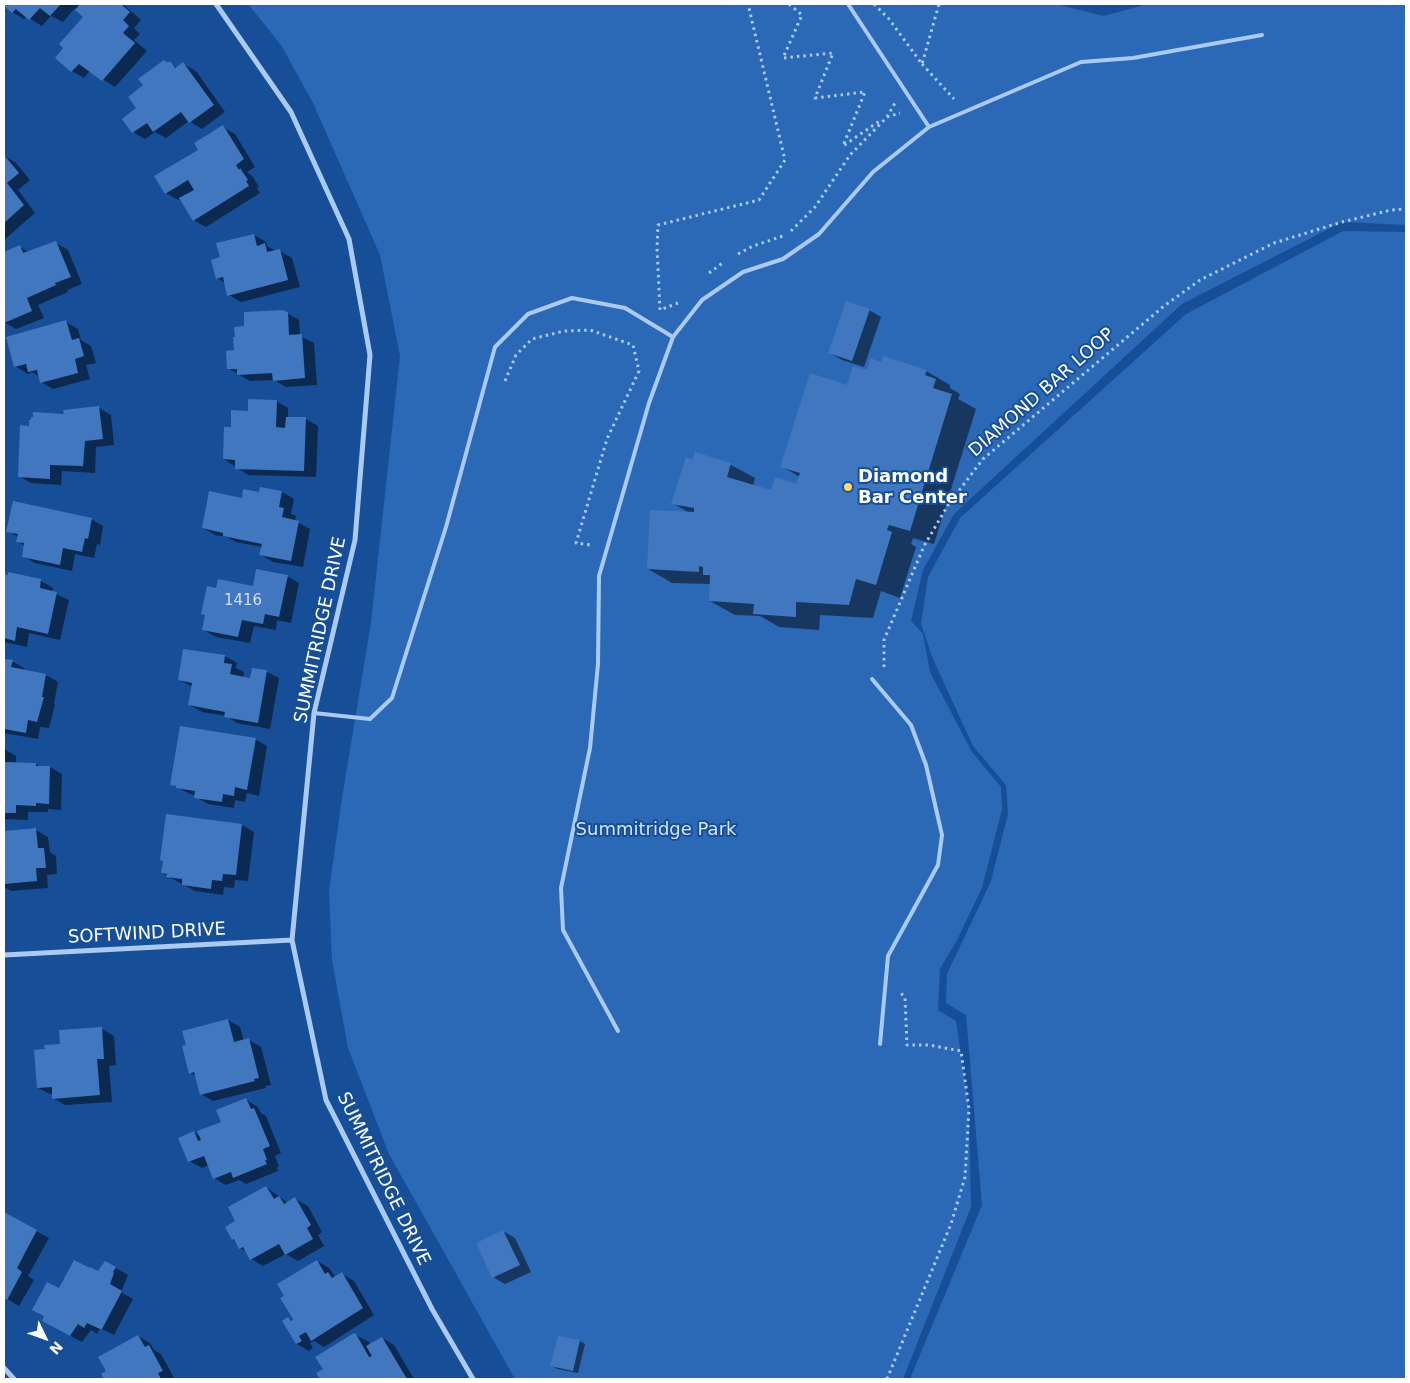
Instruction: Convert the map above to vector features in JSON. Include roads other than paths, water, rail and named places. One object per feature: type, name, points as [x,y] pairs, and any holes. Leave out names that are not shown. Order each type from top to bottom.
[{"type":"street","name":"SUMMITRIDGE DRIVE","points":[[216,4],[291,112],[349,239],[370,354],[355,540],[314,713],[292,940],[326,1100],[432,1309],[473,1379]]},
{"type":"street","name":"SOFTWIND DRIVE","points":[[4,955],[292,940]]},
{"type":"street","points":[[4,1368],[14,1379]]},
{"type":"lane","points":[[848,4],[929,128]]},
{"type":"lane","points":[[618,1031],[563,930],[561,888],[590,748],[598,664],[599,576],[649,403],[673,337],[702,300],[743,272],[783,259],[819,234],[873,172],[929,128],[1081,62],[1134,58],[1262,35]]},
{"type":"lane","points":[[314,713],[370,719],[392,698],[446,528],[495,347],[528,314],[572,298],[625,308],[673,337]]},
{"type":"lane","points":[[872,679],[911,725],[926,765],[942,835],[938,865],[888,956],[880,1044]]},
{"type":"place","name":"Diamond Bar Center","points":[[848,487]]},
{"type":"park label","name":"Summitridge Park","points":[[656,830]]}]
